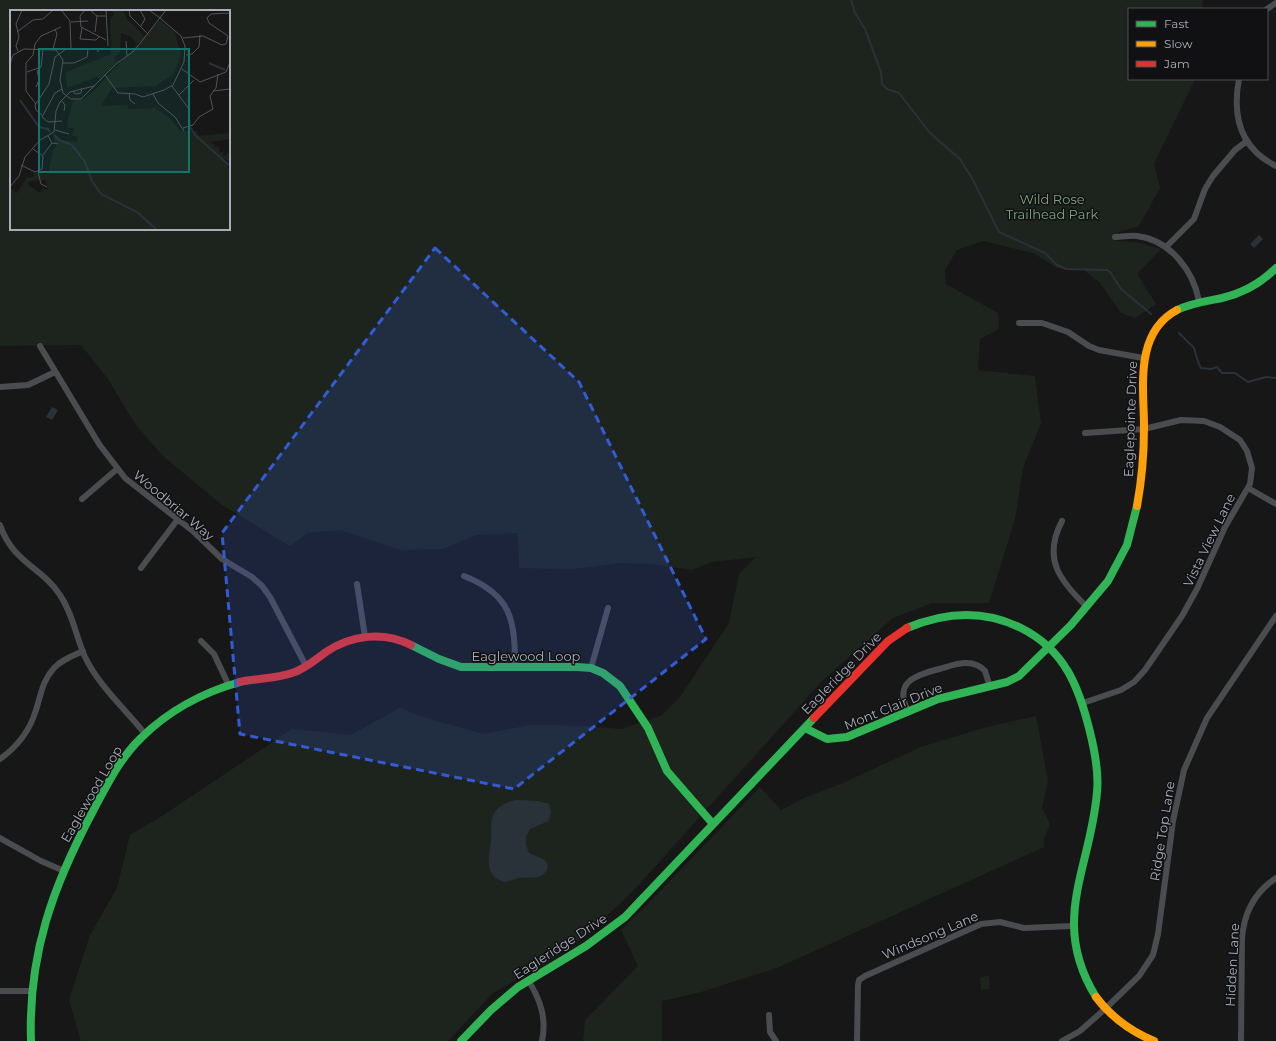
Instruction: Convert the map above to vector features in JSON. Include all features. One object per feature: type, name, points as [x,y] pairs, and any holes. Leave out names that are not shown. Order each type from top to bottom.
[{"type":"street","points":[[1239,80],[1236,108],[1239,122],[1247,141],[1261,156],[1276,166]]},
{"type":"street","points":[[1166,248],[1194,219],[1205,189],[1210,180],[1235,150],[1247,141]]},
{"type":"street","points":[[1115,237],[1142,237],[1166,248],[1189,271],[1196,288],[1199,301]]},
{"type":"street","name":"Eaglepointe Drive","points":[[1049,646],[1087,607],[1114,571],[1132,529],[1140,482],[1144,429],[1143,358],[1152,336],[1164,319],[1176,310],[1199,301],[1225,297],[1245,290],[1262,280],[1276,268]]},
{"type":"street","points":[[1018,323],[1042,323],[1061,329],[1099,350],[1143,358]]},
{"type":"street","name":"Woodbriar Way","points":[[40,346],[99,444],[117,469],[131,484],[178,519],[222,559],[247,574],[262,586],[270,597],[306,666]]},
{"type":"street","points":[[0,387],[35,383],[55,372]]},
{"type":"street","name":"Vista View Lane","points":[[1083,703],[1121,690],[1134,682],[1145,670],[1189,604],[1206,573],[1225,527],[1248,488],[1252,468],[1247,451],[1240,440],[1220,427],[1204,421],[1188,419],[1144,429],[1085,433]]},
{"type":"street","points":[[82,499],[117,469]]},
{"type":"street","points":[[1248,488],[1276,504]]},
{"type":"street","points":[[141,568],[178,519]]},
{"type":"street","points":[[1062,521],[1057,530],[1054,544],[1056,568],[1064,584],[1087,607]]},
{"type":"street","points":[[0,525],[6,540],[17,555],[48,580],[61,596],[69,613],[82,651],[101,683],[146,734]]},
{"type":"street","points":[[464,576],[491,590],[506,608],[514,629],[515,668]]},
{"type":"street","points":[[357,584],[365,637]]},
{"type":"street","points":[[591,668],[608,608]]},
{"type":"street","name":"Eagleridge Drive","points":[[461,1041],[491,1010],[528,980],[586,946],[625,917],[882,646],[906,628],[924,621],[959,613],[992,616],[1008,620],[1027,630],[1049,646],[1062,661],[1070,674],[1083,703],[1098,783],[1092,820],[1074,903],[1072,926],[1075,954],[1079,968],[1092,992],[1105,1009],[1123,1025],[1135,1033],[1154,1041]]},
{"type":"street","name":"Ridge Top Lane","points":[[1062,1041],[1080,1031],[1105,1009],[1142,972],[1154,950],[1158,934],[1176,804],[1184,770],[1191,751],[1215,706],[1276,616]]},
{"type":"street","name":"Eaglewood Loop","points":[[31,1041],[31,991],[35,960],[42,933],[64,871],[84,828],[129,751],[164,718],[186,704],[229,686],[254,679],[282,676],[306,666],[339,644],[365,637],[384,636],[404,641],[438,659],[458,666],[473,668],[591,668],[612,678],[624,690],[654,740],[667,771],[713,824]]},
{"type":"street","points":[[201,641],[214,654],[229,686]]},
{"type":"street","name":"Mont Clair Drive","points":[[805,728],[827,739],[842,739],[908,710],[938,699],[1007,682],[1019,676],[1049,646]]},
{"type":"street","points":[[0,759],[15,746],[29,727],[44,683],[51,671],[65,660],[82,651]]},
{"type":"street","points":[[908,710],[903,700],[904,687],[910,680],[921,673],[961,663],[973,664],[985,671],[990,687]]},
{"type":"street","points":[[0,838],[25,853],[64,871]]},
{"type":"street","name":"Hidden Lane","points":[[1241,1041],[1242,938],[1244,923],[1249,909],[1258,895],[1276,878]]},
{"type":"street","name":"Windsong Lane","points":[[857,1041],[858,985],[859,980],[865,976],[981,924],[1000,922],[1024,928],[1072,926]]},
{"type":"street","points":[[528,980],[537,996],[542,1010],[544,1024],[542,1041]]},
{"type":"street","points":[[0,991],[31,991]]},
{"type":"street","points":[[769,1016],[770,1032],[776,1041]]},
{"type":"highlighted area","points":[[435,248],[579,382],[706,639],[514,789],[240,734],[222,533]]},
{"type":"green space","name":"Wild Rose Trailhead Park","points":[[0,0],[1203,0],[1202,8],[1128,8],[1128,80],[1195,80],[1154,164],[1160,188],[1139,226],[1117,233],[1116,241],[1136,242],[1161,249],[1137,274],[1156,304],[1135,318],[1121,313],[1100,283],[1081,268],[1057,268],[1033,253],[983,241],[957,250],[945,270],[946,284],[998,313],[999,329],[980,339],[978,370],[1035,376],[1041,423],[1023,468],[1015,519],[989,603],[932,603],[893,618],[821,682],[634,890],[588,934],[549,962],[493,993],[448,1041],[81,1041],[69,1000],[90,935],[117,888],[130,835],[162,816],[292,729],[351,735],[400,708],[426,718],[483,734],[531,725],[585,726],[621,729],[661,716],[680,697],[729,623],[739,574],[756,557],[711,562],[692,570],[651,564],[621,563],[572,569],[519,568],[518,533],[476,535],[443,549],[401,550],[340,530],[307,533],[290,546],[222,505],[163,456],[135,424],[108,379],[81,345],[0,346]]},
{"type":"green space","points":[[1036,716],[1048,781],[1042,808],[1050,824],[1044,839],[1044,847],[777,968],[701,992],[662,1001],[662,1041],[583,1041],[585,1020],[638,966],[621,930],[760,787],[781,810],[804,798],[843,783],[921,747],[983,728]]},
{"type":"green space","points":[[989,976],[990,989],[981,990],[980,977]]},
{"type":"shaded area","points":[[1259,235],[1263,239],[1254,248],[1250,244]]},
{"type":"shaded area","points":[[52,407],[58,410],[52,420],[46,417]]},
{"type":"shaded area","points":[[516,800],[538,801],[549,804],[551,812],[549,821],[530,829],[526,837],[526,845],[529,853],[545,860],[548,866],[546,871],[540,876],[519,878],[504,882],[497,879],[490,870],[489,858],[491,822],[493,815],[499,807]]},
{"type":"waterway","points":[[851,0],[855,13],[865,29],[881,72],[882,84],[887,89],[899,93],[930,133],[960,159],[973,180],[999,232],[1045,253],[1057,265],[1066,269],[1107,270],[1110,272],[1121,289],[1151,314]]},
{"type":"waterway","points":[[1179,333],[1194,348],[1201,368],[1211,369],[1217,367],[1222,373],[1235,373],[1248,382],[1266,377],[1276,378]]},
{"type":"traffic: fast","points":[[1177,310],[1193,304],[1222,298],[1237,293],[1258,283],[1276,268]]},
{"type":"traffic: fast","points":[[805,728],[827,739],[847,737],[938,699],[1007,682],[1019,676],[1071,625],[1108,581],[1127,545],[1137,506]]},
{"type":"traffic: fast","points":[[907,628],[936,619],[964,615],[978,615],[1007,622],[1021,628],[1049,647],[1068,671],[1075,685],[1086,716],[1096,762],[1097,792],[1093,820],[1077,894],[1074,919],[1075,944],[1082,969],[1096,997]]},
{"type":"traffic: fast","points":[[411,645],[439,659],[461,667],[577,667],[591,668],[603,673],[620,686],[648,728],[667,771],[713,824]]},
{"type":"traffic: fast","points":[[31,1041],[31,1009],[34,979],[46,922],[66,866],[93,811],[120,763],[133,746],[163,719],[200,697],[240,682]]},
{"type":"traffic: fast","points":[[461,1041],[491,1010],[518,987],[586,946],[625,917],[814,718]]},
{"type":"traffic: slow","points":[[1137,506],[1144,447],[1144,362],[1154,332],[1163,320],[1177,310]]},
{"type":"traffic: slow","points":[[1096,997],[1108,1011],[1122,1023],[1137,1033],[1154,1041]]},
{"type":"traffic: jam","points":[[814,718],[888,641],[907,628]]},
{"type":"traffic: jam","points":[[240,682],[286,675],[297,671],[306,667],[336,646],[356,639],[367,637],[389,638],[411,645]]}]
